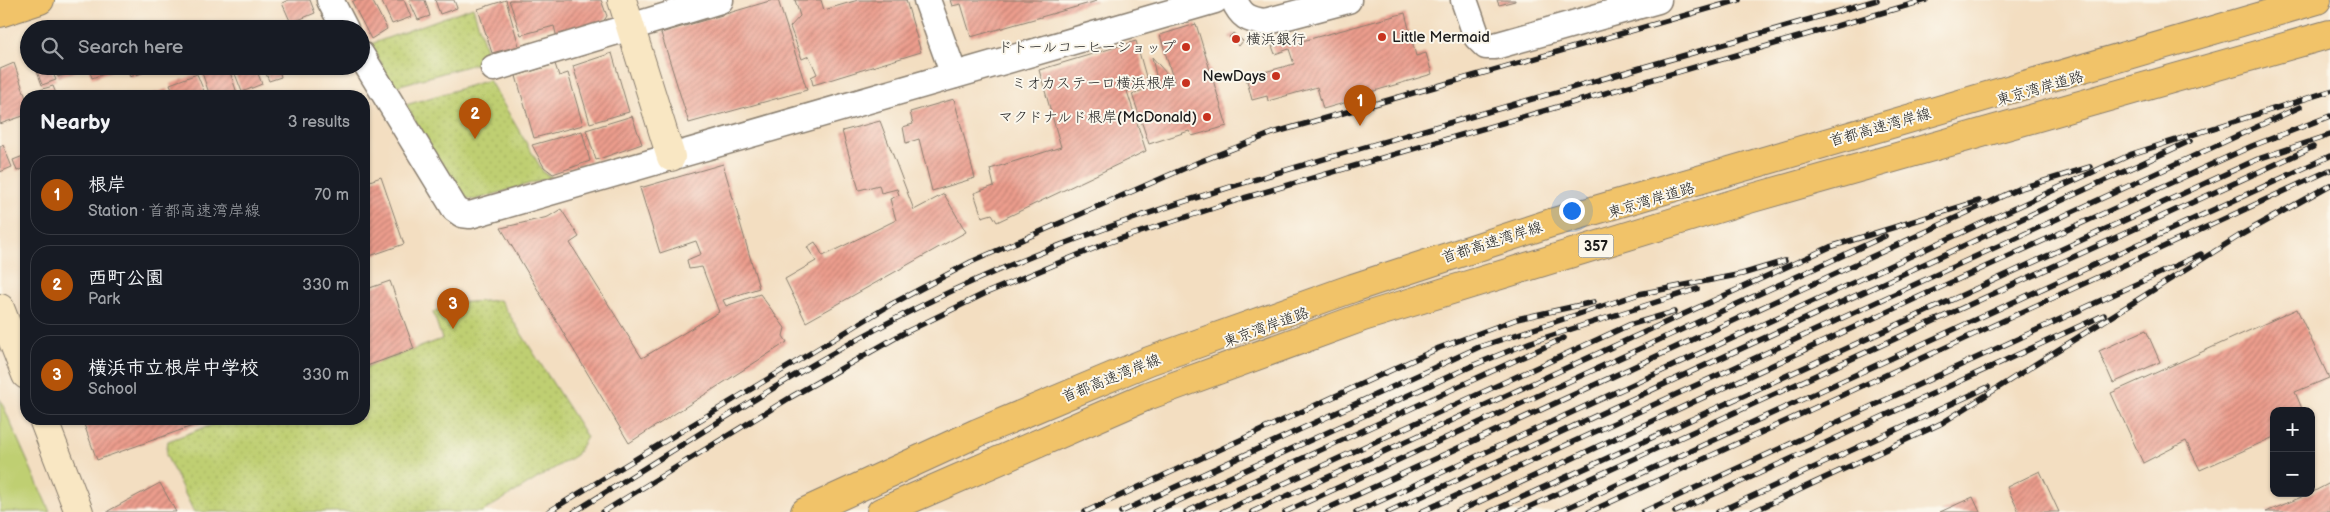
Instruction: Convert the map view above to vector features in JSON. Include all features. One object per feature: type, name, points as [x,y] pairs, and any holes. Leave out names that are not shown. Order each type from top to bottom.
[{"type":"main road","points":[[0,13],[40,0]]},
{"type":"main road","name":"首都高速湾岸線","points":[[804,512],[977,433],[1149,361],[1354,288],[1550,223],[2317,0]]},
{"type":"main road","name":"東京湾岸道路","points":[[821,512],[1138,374],[1281,321],[1473,255],[1642,202],[2330,4]]},
{"type":"main road","name":"東京湾岸道路","points":[[881,512],[1147,396],[1363,316],[1750,199],[2330,34]]},
{"type":"main road","points":[[905,512],[1003,467],[1169,398],[1366,327],[1676,229],[2009,136],[2330,42]]},
{"type":"street","points":[[330,0],[340,20]]},
{"type":"street","points":[[622,0],[671,157]]},
{"type":"street","points":[[494,68],[720,0]]},
{"type":"street","points":[[927,0],[954,75]]},
{"type":"street","points":[[370,70],[455,209],[462,214],[470,215],[1214,0]]},
{"type":"street","points":[[1234,0],[1240,14],[1252,20],[1265,22],[1348,0]]},
{"type":"street","points":[[1464,0],[1477,36],[1486,46],[1495,46],[1658,0]]},
{"type":"street","points":[[0,308],[20,360]]},
{"type":"street","points":[[45,425],[79,512]]},
{"type":"green space","points":[[473,7],[489,60],[393,87],[371,44]]},
{"type":"green space","points":[[489,80],[544,173],[552,177],[475,200],[461,198],[406,105]]},
{"type":"green space","points":[[500,300],[587,437],[576,455],[482,512],[194,512],[166,455],[168,441],[212,425],[370,425],[370,366],[442,339],[433,312],[455,303]]},
{"type":"green space","points":[[0,399],[50,512],[0,512]]},
{"type":"building","points":[[288,0],[310,0],[315,13],[298,20],[290,20],[282,3]]},
{"type":"building","points":[[355,0],[372,0],[387,29],[371,39],[370,20],[361,20],[352,2]]},
{"type":"building","points":[[381,0],[404,0],[411,17],[392,24]]},
{"type":"building","points":[[409,0],[425,0],[430,16],[418,20]]},
{"type":"building","points":[[435,0],[454,0],[457,8],[440,14]]},
{"type":"building","points":[[506,0],[519,46],[492,53],[478,9]]},
{"type":"building","points":[[509,0],[601,0],[607,16],[601,25],[557,38],[554,26],[521,35]]},
{"type":"building","points":[[778,0],[807,90],[689,123],[661,33]]},
{"type":"building","points":[[795,0],[821,0],[824,10],[858,0],[906,0],[921,52],[813,85],[811,77],[817,74],[809,56],[802,59],[790,27],[800,16]]},
{"type":"building","points":[[950,0],[1097,1],[971,37],[961,4],[952,6]]},
{"type":"building","points":[[1497,0],[1515,0],[1515,1],[1499,5]]},
{"type":"building","points":[[1405,13],[1416,56],[1426,53],[1432,74],[1371,92],[1372,95],[1323,109],[1317,87],[1268,101],[1267,96],[1252,100],[1246,77],[1294,64],[1289,49],[1275,54],[1272,46],[1294,40],[1295,43]]},
{"type":"building","name":"ミオカステーロ横浜根岸","points":[[1196,24],[1227,126],[1192,136],[1189,131],[1149,144],[1132,94],[1158,85],[1152,57],[1174,82],[1160,35]]},
{"type":"building","name":"横浜銀行","points":[[1233,33],[1243,41],[1239,46],[1229,37]]},
{"type":"building","points":[[1136,41],[1148,84],[1127,91],[1146,151],[997,222],[992,214],[982,217],[974,193],[994,186],[990,169],[1061,147],[1039,70]]},
{"type":"building","points":[[612,53],[629,112],[590,123],[573,66]]},
{"type":"building","points":[[14,63],[23,90],[20,90],[20,117],[0,124],[0,69]]},
{"type":"building","points":[[555,64],[559,76],[568,73],[583,125],[534,138],[516,76]]},
{"type":"building","points":[[38,75],[54,75],[56,80],[42,85]]},
{"type":"building","points":[[197,75],[204,90],[172,90],[170,84]]},
{"type":"building","points":[[203,75],[231,75],[236,90],[208,90]]},
{"type":"building","points":[[235,75],[258,75],[262,84],[247,90],[241,90]]},
{"type":"building","points":[[267,75],[280,75],[281,77],[269,81]]},
{"type":"building","points":[[53,86],[55,90],[39,90]]},
{"type":"building","points":[[954,99],[975,178],[932,191],[919,139],[906,143],[903,127],[913,124],[910,112]]},
{"type":"building","points":[[632,116],[642,144],[596,160],[586,130]]},
{"type":"building","points":[[880,121],[914,210],[944,194],[966,232],[806,322],[785,279],[816,261],[807,247],[815,242],[823,256],[896,220],[890,199],[899,195],[897,189],[881,193],[879,185],[859,190],[842,131]]},
{"type":"building","points":[[582,131],[590,161],[553,174],[544,167],[532,145]]},
{"type":"building","points":[[3,145],[12,167],[0,172],[0,147]]},
{"type":"building","points":[[20,157],[20,170],[17,171],[13,160]]},
{"type":"building","points":[[723,164],[759,288],[723,300],[726,306],[760,294],[785,328],[783,336],[787,342],[629,443],[501,228],[548,217],[561,209],[579,237],[570,243],[642,358],[719,312],[702,267],[689,269],[687,260],[701,254],[696,241],[660,253],[640,188]]},
{"type":"building","points":[[381,177],[404,244],[370,256],[370,181]]},
{"type":"building","points":[[390,281],[414,349],[370,365],[370,288]]},
{"type":"building","points":[[2297,309],[2329,378],[2295,392],[2301,407],[2270,407],[2270,439],[2200,470],[2186,441],[2143,463],[2111,393]]},
{"type":"building","points":[[2146,330],[2160,362],[2113,383],[2099,351]]},
{"type":"building","points":[[84,425],[195,425],[97,460]]},
{"type":"building","points":[[2040,471],[2059,512],[2019,512],[2007,487]]},
{"type":"building","points":[[160,483],[176,512],[108,512],[108,511]]},
{"type":"building","points":[[2330,483],[2330,512],[2266,512],[2302,497],[2315,497],[2315,491]]},
{"type":"building","points":[[1973,497],[1980,512],[1940,512]]},
{"type":"railway","points":[[548,512],[890,305],[971,262],[1199,162],[1273,133],[1739,0]]},
{"type":"railway","points":[[574,512],[822,359],[925,304],[1032,256],[1141,216],[1253,180],[1877,0]]},
{"type":"railway","points":[[603,512],[791,397],[904,333],[986,293],[1107,243],[1244,198],[1926,0]]},
{"type":"railway","points":[[1356,512],[2132,154],[2330,91]]},
{"type":"railway","points":[[1421,512],[2300,107]]},
{"type":"railway","points":[[1457,512],[1919,297],[2252,146],[2330,116]]},
{"type":"railway","points":[[1490,512],[2258,159],[2330,135]]},
{"type":"railway","points":[[1388,512],[2190,141]]},
{"type":"railway","points":[[1518,512],[2313,147]]},
{"type":"railway","points":[[1558,512],[2330,156]]},
{"type":"railway","points":[[1320,512],[2018,189],[2090,167]]},
{"type":"railway","points":[[1589,512],[2330,170]]},
{"type":"railway","points":[[1752,512],[1942,423],[2239,236],[2330,185]]},
{"type":"railway","points":[[1252,512],[1830,247],[1979,201]]},
{"type":"railway","points":[[1285,512],[1885,236]]},
{"type":"railway","points":[[1643,512],[2201,254]]},
{"type":"railway","points":[[1121,512],[1479,347],[1639,294],[1742,274],[1785,261]]},
{"type":"railway","points":[[1154,512],[1474,365],[1531,342],[1697,289]]},
{"type":"railway","points":[[1085,512],[1439,348],[1517,319],[1594,302]]},
{"type":"railway","points":[[1222,512],[1629,325],[1674,312]]},
{"type":"railway","points":[[1675,512],[2104,315]]},
{"type":"railway","points":[[1186,512],[1564,338]]},
{"type":"railway","points":[[1718,512],[1988,387]]},
{"type":"place","name":"Little Mermaid","points":[[1382,37]]},
{"type":"place","name":"横浜銀行","points":[[1236,39]]},
{"type":"place","name":"ドトールコーヒーショップ","points":[[1186,47]]},
{"type":"place","name":"NewDays","points":[[1276,76]]},
{"type":"place","name":"ミオカステーロ横浜根岸","points":[[1186,83]]},
{"type":"place","name":"マクドナルド根岸(McDonald)","points":[[1207,117]]},
{"type":"place","name":"根岸","points":[[1360,126]]},
{"type":"place","name":"西町公園","points":[[475,139]]},
{"type":"place","name":"横浜市立根岸中学校","points":[[453,329]]}]
